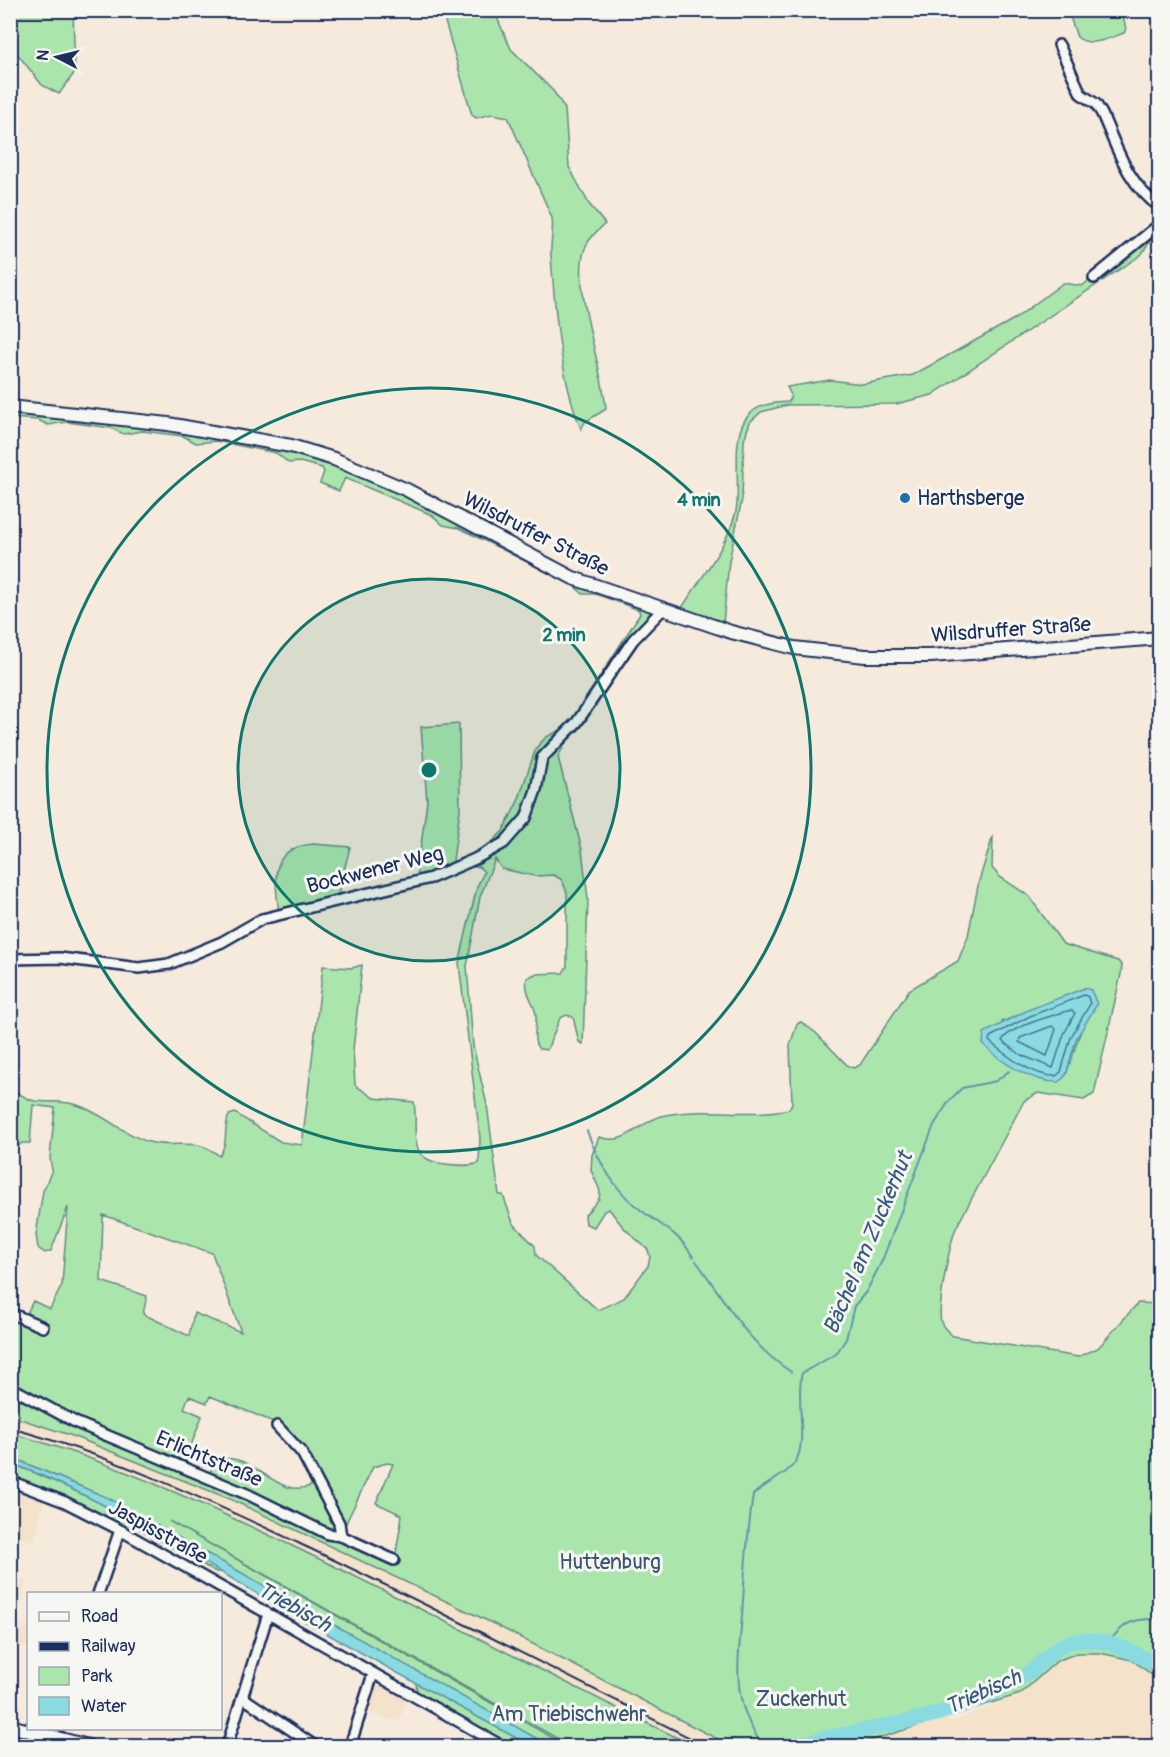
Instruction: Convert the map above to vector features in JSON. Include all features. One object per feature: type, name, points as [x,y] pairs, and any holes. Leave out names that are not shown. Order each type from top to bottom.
[{"type":"main road","name":"Wilsdruffer Straße","points":[[10,407],[168,424],[291,446],[334,459],[407,490],[573,578],[662,610],[768,643],[865,656],[961,654],[1160,638]]},
{"type":"main road","points":[[10,1726],[27,1728]]},
{"type":"main road","points":[[52,1732],[88,1746]]},
{"type":"street","points":[[1059,45],[1082,94],[1096,104],[1102,114],[1132,180],[1144,195],[1160,207]]},
{"type":"street","points":[[1094,278],[1160,224]]},
{"type":"street","name":"Bockwener Weg","points":[[10,959],[60,958],[139,968],[169,964],[222,942],[262,919],[314,904],[431,878],[504,843],[526,818],[542,758],[577,722],[633,640],[662,610]]},
{"type":"street","points":[[10,1313],[43,1327]]},
{"type":"street","name":"Erlichtstraße","points":[[10,1387],[77,1424],[249,1495],[328,1534],[342,1536],[394,1560]]},
{"type":"street","points":[[277,1426],[302,1453],[339,1523],[342,1536]]},
{"type":"street","name":"Jaspisstraße","points":[[10,1481],[65,1502],[120,1530],[490,1743],[502,1746]]},
{"type":"street","points":[[98,1592],[120,1530]]},
{"type":"street","points":[[10,1582],[10,1591]]},
{"type":"street","points":[[226,1746],[268,1614]]},
{"type":"street","points":[[350,1746],[373,1674]]},
{"type":"street","points":[[242,1697],[315,1746]]},
{"type":"shaded area","points":[[10,1416],[70,1435],[230,1499],[488,1621],[731,1746],[694,1746],[423,1608],[235,1519],[112,1468],[11,1433]]},
{"type":"shaded area","points":[[11,1487],[44,1499],[34,1541],[11,1535]]},
{"type":"shaded area","points":[[16,1578],[26,1580],[19,1610],[11,1608]]},
{"type":"shaded area","points":[[16,1623],[27,1627],[27,1648],[11,1643]]},
{"type":"shaded area","points":[[1077,1653],[1100,1653],[1132,1660],[1159,1680],[1159,1746],[853,1746],[943,1719],[955,1721],[1020,1694],[1057,1661]]},
{"type":"shaded area","points":[[375,1683],[408,1698],[399,1721],[364,1712]]},
{"type":"shaded area","points":[[10,1734],[34,1739],[59,1746],[11,1746]]},
{"type":"green space","points":[[11,10],[73,11],[75,72],[59,94],[42,85],[11,46]]},
{"type":"green space","points":[[442,11],[494,11],[511,49],[554,92],[565,109],[569,167],[589,204],[605,224],[585,248],[582,283],[606,409],[585,422],[581,429],[563,366],[554,299],[551,255],[552,218],[508,117],[492,114],[476,118],[472,115]]},
{"type":"green space","points":[[1068,11],[1122,11],[1126,29],[1124,33],[1100,41],[1088,42],[1077,37]]},
{"type":"green space","points":[[1148,233],[1151,240],[1141,255],[932,395],[896,404],[787,405],[761,412],[750,422],[744,440],[742,499],[729,561],[723,623],[680,611],[720,550],[732,524],[737,500],[738,439],[749,415],[770,404],[789,402],[791,395],[787,387],[830,380],[862,384],[913,375],[1016,318],[1063,283],[1082,286]]},
{"type":"green space","points":[[11,407],[168,424],[334,459],[662,615],[644,632],[581,728],[566,742],[558,757],[582,850],[588,899],[583,1044],[579,1042],[573,1017],[567,1015],[560,1018],[547,1050],[539,1049],[535,1037],[536,1015],[526,983],[527,978],[535,974],[563,973],[567,966],[567,893],[562,880],[554,875],[535,876],[502,869],[495,859],[480,897],[467,966],[473,1046],[487,1105],[499,1195],[503,1195],[513,1223],[535,1246],[536,1255],[598,1310],[624,1298],[648,1266],[650,1257],[648,1250],[623,1227],[609,1209],[604,1211],[594,1227],[586,1224],[585,1215],[599,1199],[600,1191],[591,1170],[592,1155],[599,1137],[617,1139],[654,1119],[677,1113],[759,1112],[789,1109],[792,1103],[790,1045],[797,1024],[801,1022],[816,1033],[848,1066],[854,1068],[860,1065],[909,990],[958,961],[968,936],[979,881],[993,836],[992,868],[1000,877],[1029,896],[1063,944],[1118,961],[1122,966],[1121,974],[1094,1094],[1084,1100],[1038,1093],[1024,1101],[956,1228],[945,1275],[940,1314],[943,1326],[953,1336],[1078,1357],[1098,1348],[1138,1303],[1159,1304],[1159,1680],[1132,1660],[1100,1653],[1077,1653],[1057,1661],[1020,1694],[853,1746],[731,1746],[488,1621],[230,1499],[70,1435],[11,1416],[11,1309],[26,1315],[33,1301],[50,1309],[62,1285],[68,1207],[51,1251],[45,1253],[38,1248],[36,1235],[43,1191],[52,1170],[50,1158],[55,1108],[33,1105],[30,1143],[22,1143],[11,1153],[11,1088],[31,1100],[80,1106],[98,1114],[131,1135],[149,1142],[168,1145],[194,1144],[219,1156],[224,1146],[229,1115],[235,1113],[281,1142],[302,1145],[323,966],[352,968],[362,965],[353,1050],[355,1085],[374,1098],[414,1102],[416,1143],[424,1157],[446,1164],[479,1163],[480,1138],[459,963],[477,887],[484,872],[479,867],[467,867],[416,881],[427,801],[421,727],[459,724],[460,810],[453,860],[455,863],[488,846],[503,831],[518,801],[536,748],[546,737],[559,731],[572,720],[640,614],[639,610],[596,594],[583,594],[573,585],[459,528],[443,525],[432,515],[345,478],[339,491],[320,483],[324,472],[322,468],[300,462],[289,463],[276,453],[216,441],[196,443],[183,436],[142,431],[124,434],[111,428],[67,422],[48,425],[38,420],[11,418]],"holes":[[[1085,988],[1081,1030],[1066,1075],[1002,1022]],[[103,1215],[212,1253],[241,1332],[194,1313],[189,1336],[143,1314],[147,1296],[101,1281]],[[189,1396],[207,1403],[210,1396],[286,1427],[345,1525],[373,1467],[387,1463],[393,1464],[376,1503],[402,1515],[395,1560],[334,1532],[333,1519],[313,1485],[300,1488],[288,1487],[242,1462],[230,1459],[217,1460],[207,1477],[183,1467],[202,1416],[184,1408]]]},
{"type":"green space","points":[[313,844],[350,847],[337,899],[279,913],[276,877],[281,859],[298,847]]},
{"type":"green space","name":"Am Triebischwehr","points":[[10,1433],[117,1468],[221,1513],[390,1594],[694,1746],[571,1746],[169,1521],[567,1746],[550,1746],[108,1498],[11,1457]]},
{"type":"green space","points":[[10,1463],[93,1499],[223,1572],[216,1572],[134,1526],[132,1531],[55,1493],[11,1476]]},
{"type":"green space","points":[[416,1683],[531,1746],[513,1746],[417,1692]]},
{"type":"water","points":[[1085,988],[1091,990],[1097,1004],[1076,1039],[1066,1075],[1059,1082],[1039,1079],[1018,1070],[998,1058],[983,1044],[984,1033],[1028,1010]]},
{"type":"water","points":[[10,1457],[108,1498],[550,1746],[531,1746],[333,1637],[110,1509],[78,1492],[11,1463]]},
{"type":"waterway","name":"Bächel am Zuckerhut","points":[[763,1746],[744,1710],[738,1676],[753,1495],[790,1469],[798,1456],[801,1445],[800,1383],[802,1373],[836,1354],[846,1339],[854,1306],[866,1292],[882,1261],[934,1125],[949,1101],[962,1088],[996,1081],[1009,1071]]},
{"type":"waterway","points":[[587,1131],[596,1153],[616,1185],[632,1203],[676,1236],[693,1257]]},
{"type":"waterway","points":[[696,1261],[749,1335],[761,1348],[791,1372]]},
{"type":"waterway","points":[[1107,1644],[1129,1623],[1142,1619],[1160,1619]]},
{"type":"waterway","name":"Triebisch","points":[[794,1746],[929,1716],[973,1702],[1017,1681],[1056,1649],[1075,1641],[1096,1641],[1120,1647],[1142,1657],[1160,1670]]},
{"type":"railway","points":[[10,1428],[88,1452],[239,1515],[412,1598],[706,1746]]},
{"type":"place","name":"Harthsberge","points":[[905,498]]},
{"type":"park label","name":"Huttenburg","points":[[610,1562]]},
{"type":"park label","name":"Zuckerhut","points":[[801,1699]]}]
